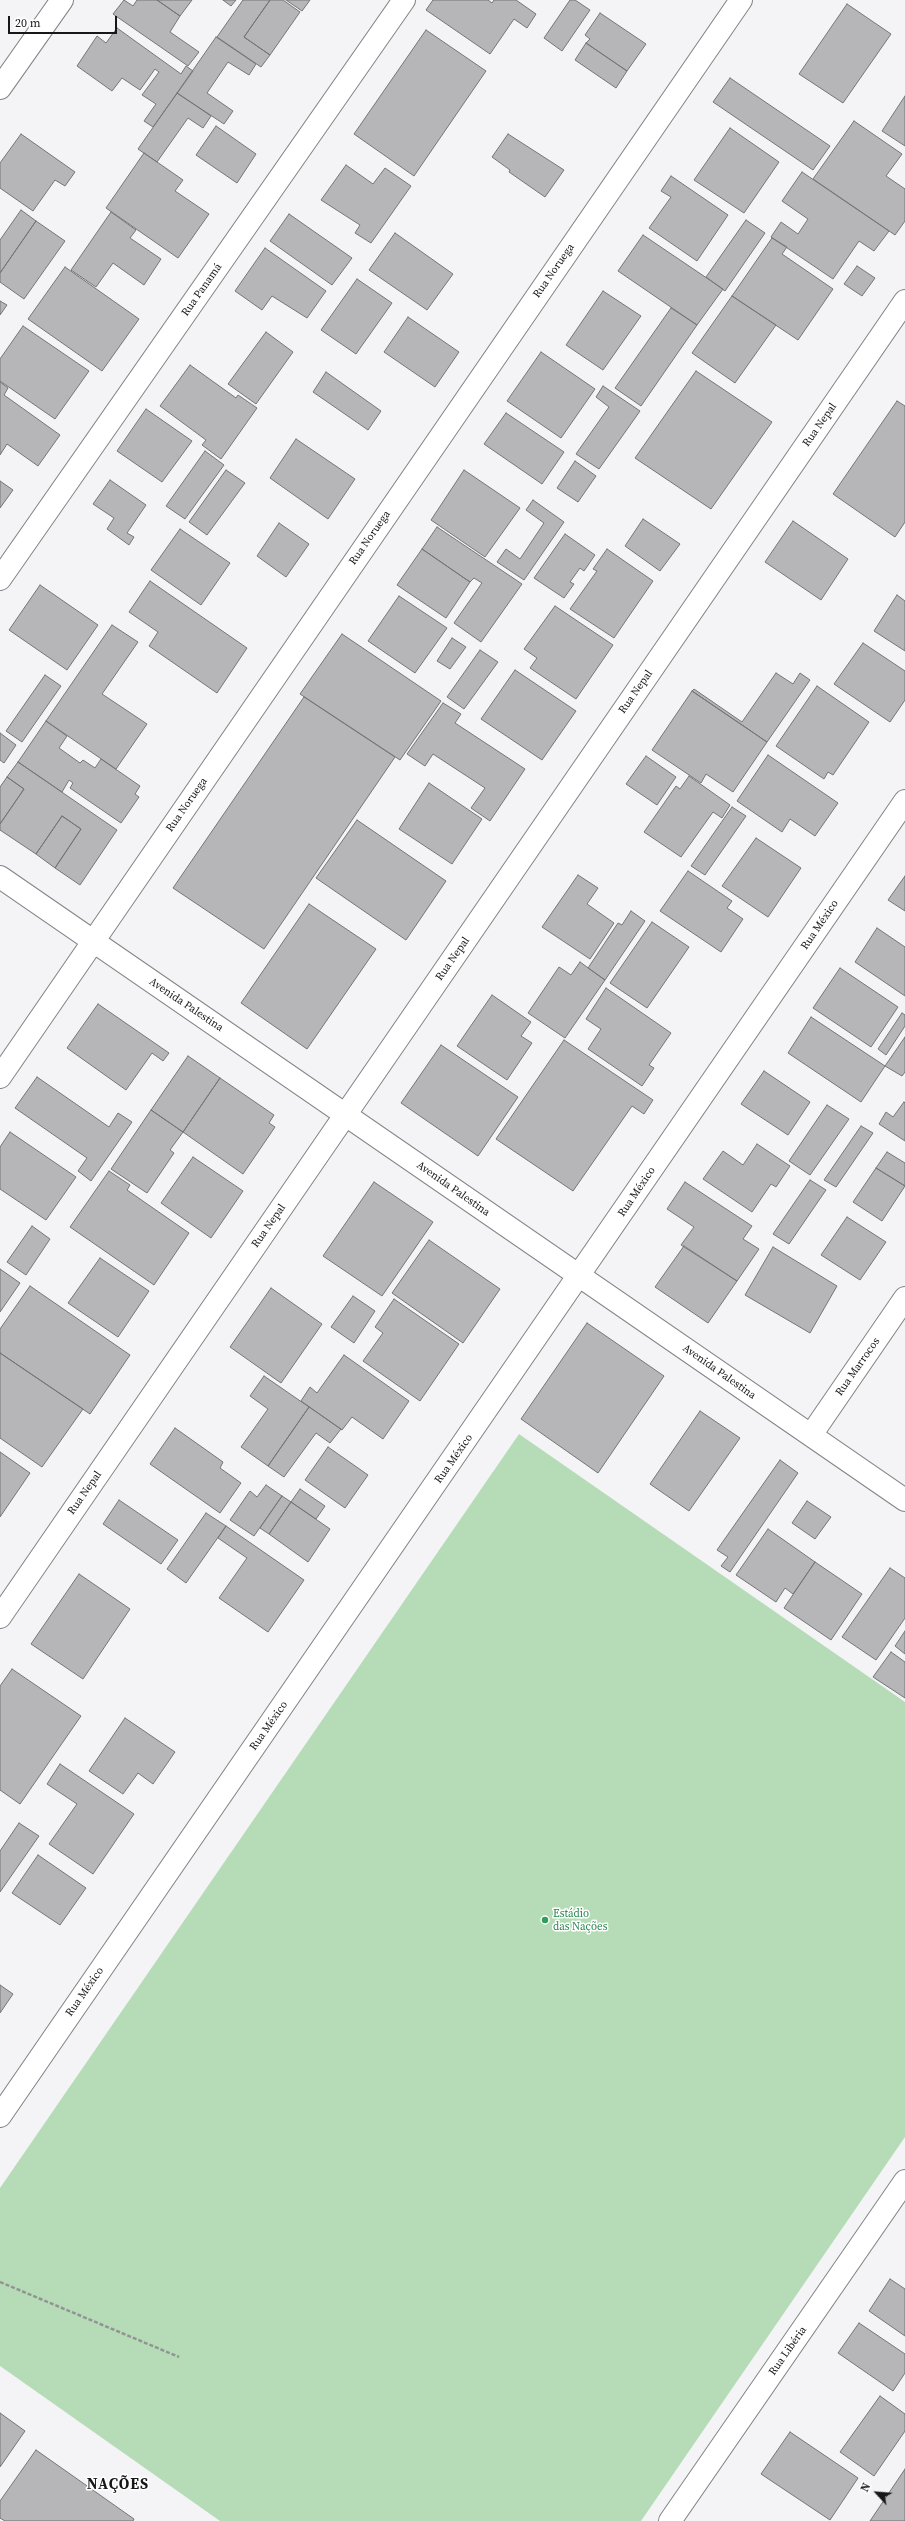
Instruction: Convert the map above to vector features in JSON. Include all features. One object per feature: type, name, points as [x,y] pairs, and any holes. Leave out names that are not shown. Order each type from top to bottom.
[{"type":"street","points":[[0,88],[62,0]]},
{"type":"street","name":"Rua Panamá","points":[[0,579],[404,0]]},
{"type":"street","name":"Rua Noruega","points":[[0,1077],[741,0]]},
{"type":"street","name":"Rua Nepal","points":[[0,1617],[905,301]]},
{"type":"street","name":"Rua México","points":[[0,2116],[580,1276],[905,801]]},
{"type":"street","name":"Avenida Palestina","points":[[0,877],[905,1500]]},
{"type":"street","name":"Rua Marrocos","points":[[810,1435],[905,1298]]},
{"type":"street","name":"Rua Libéria","points":[[670,2521],[905,2181]]},
{"type":"path","points":[[0,2282],[179,2357]]},
{"type":"green space","name":"Estádio das Nações","points":[[519,1434],[905,1702],[905,2137],[641,2521],[220,2521],[0,2366],[0,2188]]},
{"type":"building","points":[[124,0],[133,6],[137,0],[157,0],[180,16],[170,32],[199,52],[188,66],[113,14]]},
{"type":"building","points":[[157,0],[192,0],[180,16]]},
{"type":"building","points":[[223,0],[236,0],[231,6]]},
{"type":"building","points":[[243,0],[270,0],[244,37],[270,55],[261,67],[217,37]]},
{"type":"building","points":[[270,0],[283,0],[300,12],[270,55],[244,37]]},
{"type":"building","points":[[286,0],[310,0],[302,11]]},
{"type":"building","points":[[433,0],[488,0],[492,3],[494,0],[516,0],[536,14],[527,28],[514,19],[490,54],[426,10]]},
{"type":"building","points":[[570,0],[575,0],[590,10],[562,51],[544,38]]},
{"type":"building","points":[[847,4],[891,34],[843,103],[799,74]]},
{"type":"building","points":[[600,13],[646,44],[627,71],[586,43],[590,39],[585,35]]},
{"type":"building","points":[[117,28],[181,74],[186,66],[193,71],[153,127],[144,121],[156,104],[142,95],[159,72],[155,69],[140,90],[122,78],[112,91],[77,66],[97,36],[106,43]]},
{"type":"building","points":[[426,30],[486,71],[414,176],[354,134]]},
{"type":"building","points":[[216,37],[256,64],[249,75],[228,62],[207,93],[233,111],[224,124],[177,93]]},
{"type":"building","points":[[586,43],[627,71],[616,88],[575,60]]},
{"type":"building","points":[[730,78],[830,146],[813,170],[713,102]]},
{"type":"building","points":[[177,93],[211,116],[203,128],[188,118],[157,162],[138,149]]},
{"type":"building","points":[[905,96],[905,146],[882,131]]},
{"type":"building","points":[[854,121],[902,154],[886,176],[905,189],[905,221],[895,235],[813,179]]},
{"type":"building","points":[[216,126],[256,154],[237,183],[196,155]]},
{"type":"building","points":[[730,128],[779,162],[744,213],[694,180]]},
{"type":"building","points":[[21,134],[75,172],[65,186],[55,180],[33,211],[0,188],[0,163]]},
{"type":"building","points":[[508,134],[564,170],[545,197],[509,172],[510,170],[492,157]]},
{"type":"building","points":[[144,153],[183,180],[175,191],[209,214],[178,258],[106,208]]},
{"type":"building","points":[[346,165],[373,184],[385,168],[411,186],[371,243],[355,233],[360,225],[321,200]]},
{"type":"building","points":[[802,172],[889,231],[874,251],[859,241],[833,279],[771,237],[781,222],[798,234],[808,219],[782,201]]},
{"type":"building","points":[[671,176],[728,215],[697,261],[649,228],[671,197],[661,191]]},
{"type":"building","points":[[21,210],[36,221],[0,273],[0,240]]},
{"type":"building","points":[[111,212],[136,230],[130,238],[161,259],[144,285],[113,263],[96,287],[71,270]]},
{"type":"building","points":[[289,214],[352,258],[332,285],[270,241]]},
{"type":"building","points":[[746,220],[765,233],[725,291],[706,277]]},
{"type":"building","points":[[36,221],[65,241],[24,299],[0,282],[0,273]]},
{"type":"building","points":[[395,233],[453,274],[427,310],[369,270]]},
{"type":"building","points":[[643,235],[723,289],[697,325],[618,271]]},
{"type":"building","points":[[772,238],[787,247],[782,254],[833,289],[798,340],[732,296]]},
{"type":"building","points":[[265,248],[326,291],[307,318],[272,296],[262,310],[235,291]]},
{"type":"building","points":[[857,266],[875,278],[862,296],[844,284]]},
{"type":"building","points":[[65,267],[139,319],[102,371],[28,319]]},
{"type":"building","points":[[357,279],[392,303],[356,354],[321,330]]},
{"type":"building","points":[[603,291],[641,316],[603,370],[566,345]]},
{"type":"building","points":[[732,296],[776,325],[735,383],[692,353]]},
{"type":"building","points":[[0,301],[7,305],[0,315]]},
{"type":"building","points":[[671,308],[697,325],[641,406],[615,388]]},
{"type":"building","points":[[408,317],[459,352],[435,387],[384,352]]},
{"type":"building","points":[[23,326],[89,371],[55,419],[0,381],[0,359]]},
{"type":"building","points":[[266,332],[293,352],[256,404],[228,384]]},
{"type":"building","points":[[541,352],[595,389],[561,438],[507,401]]},
{"type":"building","points":[[190,365],[236,398],[238,395],[257,408],[221,459],[202,445],[206,440],[160,406]]},
{"type":"building","points":[[696,371],[772,422],[711,509],[635,458]]},
{"type":"building","points":[[326,372],[381,411],[368,430],[313,392]]},
{"type":"building","points":[[0,382],[8,388],[4,395],[60,435],[38,466],[7,444],[0,455]]},
{"type":"building","points":[[603,386],[640,411],[599,469],[576,454],[609,407],[596,397]]},
{"type":"building","points":[[897,401],[905,406],[905,522],[895,537],[833,494]]},
{"type":"building","points":[[146,409],[192,441],[162,482],[117,451]]},
{"type":"building","points":[[506,413],[564,452],[542,484],[484,444]]},
{"type":"building","points":[[296,439],[355,479],[328,519],[270,478]]},
{"type":"building","points":[[205,451],[224,465],[185,519],[166,506]]},
{"type":"building","points":[[575,461],[596,476],[578,502],[557,488]]},
{"type":"building","points":[[226,470],[245,483],[207,535],[189,522]]},
{"type":"building","points":[[464,470],[520,508],[485,557],[431,520]]},
{"type":"building","points":[[110,480],[146,505],[127,533],[134,537],[129,545],[107,529],[114,518],[93,504]]},
{"type":"building","points":[[0,481],[13,490],[0,508]]},
{"type":"building","points":[[533,500],[564,522],[524,580],[497,562],[506,549],[520,559],[544,523],[526,510]]},
{"type":"building","points":[[643,519],[680,544],[660,571],[625,546]]},
{"type":"building","points":[[793,521],[848,559],[821,600],[765,562]]},
{"type":"building","points":[[279,523],[309,544],[286,577],[257,556]]},
{"type":"building","points":[[437,527],[522,584],[481,642],[454,623],[482,583],[474,578],[470,582],[422,549]]},
{"type":"building","points":[[180,529],[230,563],[201,605],[151,570]]},
{"type":"building","points":[[565,534],[595,555],[584,571],[580,568],[570,582],[574,584],[564,598],[534,578]]},
{"type":"building","points":[[422,549],[470,582],[446,618],[397,585]]},
{"type":"building","points":[[607,549],[653,581],[614,638],[570,609],[597,571],[593,569]]},
{"type":"building","points":[[150,581],[247,648],[217,693],[149,646],[158,632],[129,612]]},
{"type":"building","points":[[40,585],[98,625],[67,670],[9,630]]},
{"type":"building","points":[[897,595],[905,601],[905,651],[874,631]]},
{"type":"building","points":[[399,596],[447,628],[415,673],[368,641]]},
{"type":"building","points":[[555,606],[613,645],[576,699],[530,668],[537,658],[524,649]]},
{"type":"building","points":[[112,625],[138,642],[102,694],[147,724],[116,769],[46,721]]},
{"type":"building","points":[[342,634],[441,701],[400,760],[300,694]]},
{"type":"building","points":[[452,638],[466,647],[450,669],[437,661]]},
{"type":"building","points":[[863,643],[905,671],[905,700],[890,722],[834,684]]},
{"type":"building","points":[[480,650],[498,662],[464,709],[447,697]]},
{"type":"building","points":[[515,670],[576,711],[542,760],[481,719]]},
{"type":"building","points":[[776,673],[793,684],[800,673],[810,680],[767,742],[692,691],[694,689],[742,722]]},
{"type":"building","points":[[45,675],[61,686],[22,742],[6,731]]},
{"type":"building","points":[[817,686],[869,722],[833,775],[828,772],[824,779],[776,746]]},
{"type":"building","points":[[692,691],[767,742],[733,792],[706,774],[701,783],[652,750]]},
{"type":"building","points":[[304,697],[395,757],[264,949],[173,888]]},
{"type":"building","points":[[443,703],[461,714],[455,723],[525,769],[490,821],[471,808],[485,788],[433,754],[425,766],[407,754]]},
{"type":"building","points":[[46,721],[67,736],[59,748],[80,763],[83,760],[95,768],[101,759],[140,786],[135,794],[139,797],[121,823],[70,788],[73,783],[69,780],[62,792],[18,762]]},
{"type":"building","points":[[0,733],[16,745],[4,763],[0,760]]},
{"type":"building","points":[[768,755],[838,803],[815,836],[790,819],[782,832],[737,801]]},
{"type":"building","points":[[646,756],[676,777],[657,805],[626,784]]},
{"type":"building","points":[[18,762],[117,830],[80,885],[55,868],[81,829],[62,816],[36,854],[0,830],[0,824],[24,789],[7,777]]},
{"type":"building","points":[[689,776],[730,805],[722,818],[713,812],[681,857],[644,832],[676,786],[680,789]]},
{"type":"building","points":[[7,777],[24,789],[0,824],[0,787]]},
{"type":"building","points":[[429,783],[482,819],[452,864],[399,829]]},
{"type":"building","points":[[732,807],[746,816],[705,875],[691,866]]},
{"type":"building","points":[[62,816],[81,829],[55,868],[36,854]]},
{"type":"building","points":[[357,820],[446,881],[406,940],[316,878]]},
{"type":"building","points":[[756,838],[801,868],[768,917],[722,886]]},
{"type":"building","points":[[688,871],[732,901],[727,908],[743,919],[721,952],[660,911]]},
{"type":"building","points":[[578,875],[598,888],[587,904],[614,923],[590,959],[542,927]]},
{"type":"building","points":[[905,876],[905,911],[888,900]]},
{"type":"building","points":[[309,904],[376,949],[307,1049],[241,1003]]},
{"type":"building","points":[[631,911],[645,921],[605,980],[588,968],[618,923],[622,925]]},
{"type":"building","points":[[652,922],[689,947],[647,1008],[610,983]]},
{"type":"building","points":[[877,928],[905,947],[905,996],[855,962]]},
{"type":"building","points":[[580,962],[605,980],[565,1038],[528,1013],[559,967],[571,975]]},
{"type":"building","points":[[840,968],[898,1007],[871,1047],[813,1008]]},
{"type":"building","points":[[606,988],[671,1033],[649,1065],[654,1068],[642,1086],[588,1049],[601,1029],[586,1019]]},
{"type":"building","points":[[492,995],[531,1022],[521,1036],[532,1043],[507,1080],[457,1046]]},
{"type":"building","points":[[98,1004],[169,1053],[163,1061],[152,1053],[126,1090],[67,1048]]},
{"type":"building","points":[[902,1013],[905,1015],[905,1026],[886,1055],[878,1049]]},
{"type":"building","points":[[811,1017],[885,1066],[861,1102],[788,1053]]},
{"type":"building","points":[[905,1037],[905,1072],[902,1076],[885,1066]]},
{"type":"building","points":[[564,1040],[653,1100],[644,1114],[632,1106],[573,1191],[496,1139]]},
{"type":"building","points":[[441,1045],[518,1097],[478,1156],[401,1103]]},
{"type":"building","points":[[188,1056],[220,1078],[183,1132],[151,1110]]},
{"type":"building","points":[[764,1071],[810,1102],[788,1135],[741,1104]]},
{"type":"building","points":[[37,1077],[109,1127],[118,1113],[132,1122],[91,1181],[78,1171],[87,1158],[15,1108]]},
{"type":"building","points":[[220,1078],[274,1115],[269,1123],[275,1127],[243,1174],[183,1132]]},
{"type":"building","points":[[904,1102],[905,1141],[879,1124],[886,1112],[893,1117]]},
{"type":"building","points":[[827,1105],[849,1119],[810,1175],[789,1161]]},
{"type":"building","points":[[151,1110],[183,1132],[170,1150],[174,1153],[147,1193],[111,1169]]},
{"type":"building","points":[[861,1126],[873,1133],[836,1187],[824,1180]]},
{"type":"building","points":[[10,1132],[76,1177],[46,1220],[0,1189],[0,1147]]},
{"type":"building","points":[[757,1144],[790,1166],[776,1187],[771,1184],[752,1212],[703,1179],[723,1151],[743,1165]]},
{"type":"building","points":[[887,1152],[905,1163],[905,1186],[876,1168]]},
{"type":"building","points":[[193,1157],[243,1191],[211,1238],[161,1203]]},
{"type":"building","points":[[876,1168],[905,1186],[882,1221],[853,1202]]},
{"type":"building","points":[[109,1171],[130,1185],[127,1190],[189,1233],[154,1285],[70,1227]]},
{"type":"building","points":[[810,1180],[826,1190],[789,1244],[773,1234]]},
{"type":"building","points":[[374,1182],[433,1222],[382,1296],[323,1256]]},
{"type":"building","points":[[685,1182],[752,1226],[743,1239],[759,1249],[737,1281],[681,1245],[694,1227],[667,1209]]},
{"type":"building","points":[[847,1217],[886,1242],[860,1280],[821,1255]]},
{"type":"building","points":[[32,1226],[50,1239],[26,1275],[7,1262]]},
{"type":"building","points":[[429,1240],[500,1289],[463,1343],[392,1293]]},
{"type":"building","points":[[684,1246],[737,1281],[708,1323],[655,1287]]},
{"type":"building","points":[[773,1247],[837,1286],[810,1333],[745,1295]]},
{"type":"building","points":[[100,1258],[149,1291],[118,1337],[68,1303]]},
{"type":"building","points":[[0,1269],[20,1283],[0,1312]]},
{"type":"building","points":[[30,1286],[130,1355],[90,1414],[0,1353],[0,1329]]},
{"type":"building","points":[[271,1288],[322,1324],[281,1383],[230,1347]]},
{"type":"building","points":[[353,1296],[375,1311],[354,1343],[331,1327]]},
{"type":"building","points":[[394,1299],[459,1344],[420,1401],[363,1361],[383,1333],[375,1327]]},
{"type":"building","points":[[587,1323],[664,1376],[598,1473],[521,1419]]},
{"type":"building","points":[[0,1353],[83,1409],[42,1467],[0,1438]]},
{"type":"building","points":[[344,1355],[409,1401],[383,1439],[352,1417],[342,1430],[301,1401],[310,1387],[317,1393]]},
{"type":"building","points":[[264,1376],[309,1407],[268,1466],[241,1447],[268,1409],[250,1396]]},
{"type":"building","points":[[309,1407],[341,1429],[330,1443],[316,1433],[284,1477],[268,1466]]},
{"type":"building","points":[[700,1411],[740,1438],[689,1511],[650,1484]]},
{"type":"building","points":[[175,1428],[223,1462],[220,1468],[241,1483],[220,1513],[150,1464]]},
{"type":"building","points":[[328,1447],[368,1475],[345,1508],[305,1480]]},
{"type":"building","points":[[0,1452],[30,1473],[0,1517]]},
{"type":"building","points":[[780,1460],[798,1473],[730,1572],[721,1566],[728,1557],[717,1550]]},
{"type":"building","points":[[266,1485],[282,1496],[254,1536],[230,1520],[250,1491],[257,1497]]},
{"type":"building","points":[[300,1489],[325,1506],[316,1519],[291,1502]]},
{"type":"building","points":[[282,1496],[291,1502],[269,1534],[260,1528]]},
{"type":"building","points":[[119,1500],[178,1540],[161,1564],[103,1524]]},
{"type":"building","points":[[807,1501],[831,1517],[815,1539],[792,1523]]},
{"type":"building","points":[[291,1502],[330,1529],[308,1562],[269,1534]]},
{"type":"building","points":[[206,1513],[226,1526],[186,1583],[167,1569]]},
{"type":"building","points":[[226,1526],[304,1580],[268,1632],[219,1598],[247,1558],[218,1538]]},
{"type":"building","points":[[768,1529],[815,1562],[793,1594],[785,1588],[776,1602],[736,1575]]},
{"type":"building","points":[[815,1562],[862,1594],[831,1640],[784,1608]]},
{"type":"building","points":[[890,1568],[905,1578],[905,1618],[876,1660],[842,1637]]},
{"type":"building","points":[[79,1574],[130,1609],[83,1679],[31,1644]]},
{"type":"building","points":[[905,1631],[905,1654],[895,1646]]},
{"type":"building","points":[[891,1652],[905,1662],[905,1698],[873,1677]]},
{"type":"building","points":[[12,1669],[81,1716],[20,1804],[0,1790],[0,1686]]},
{"type":"building","points":[[125,1718],[175,1752],[153,1784],[138,1773],[123,1794],[89,1771]]},
{"type":"building","points":[[60,1764],[134,1814],[93,1874],[49,1844],[77,1804],[47,1784]]},
{"type":"building","points":[[19,1823],[39,1836],[0,1892],[0,1851]]},
{"type":"building","points":[[38,1855],[86,1888],[60,1925],[12,1893]]},
{"type":"building","points":[[0,1985],[13,1994],[0,2013]]},
{"type":"building","points":[[890,2279],[905,2289],[905,2336],[869,2311]]},
{"type":"building","points":[[859,2323],[905,2354],[905,2373],[893,2391],[838,2353]]},
{"type":"building","points":[[880,2396],[905,2414],[905,2431],[874,2476],[840,2452]]},
{"type":"building","points":[[0,2413],[25,2431],[0,2467]]},
{"type":"building","points":[[790,2432],[858,2478],[830,2520],[761,2474]]},
{"type":"building","points":[[36,2450],[134,2519],[133,2521],[5,2521],[0,2518],[0,2501]]},
{"type":"building","points":[[905,2469],[905,2521],[870,2521]]},
{"type":"place","name":"Estádio das Nações","points":[[545,1920]]},
{"type":"district","name":"NAÇÕES","points":[[118,2485]]}]
